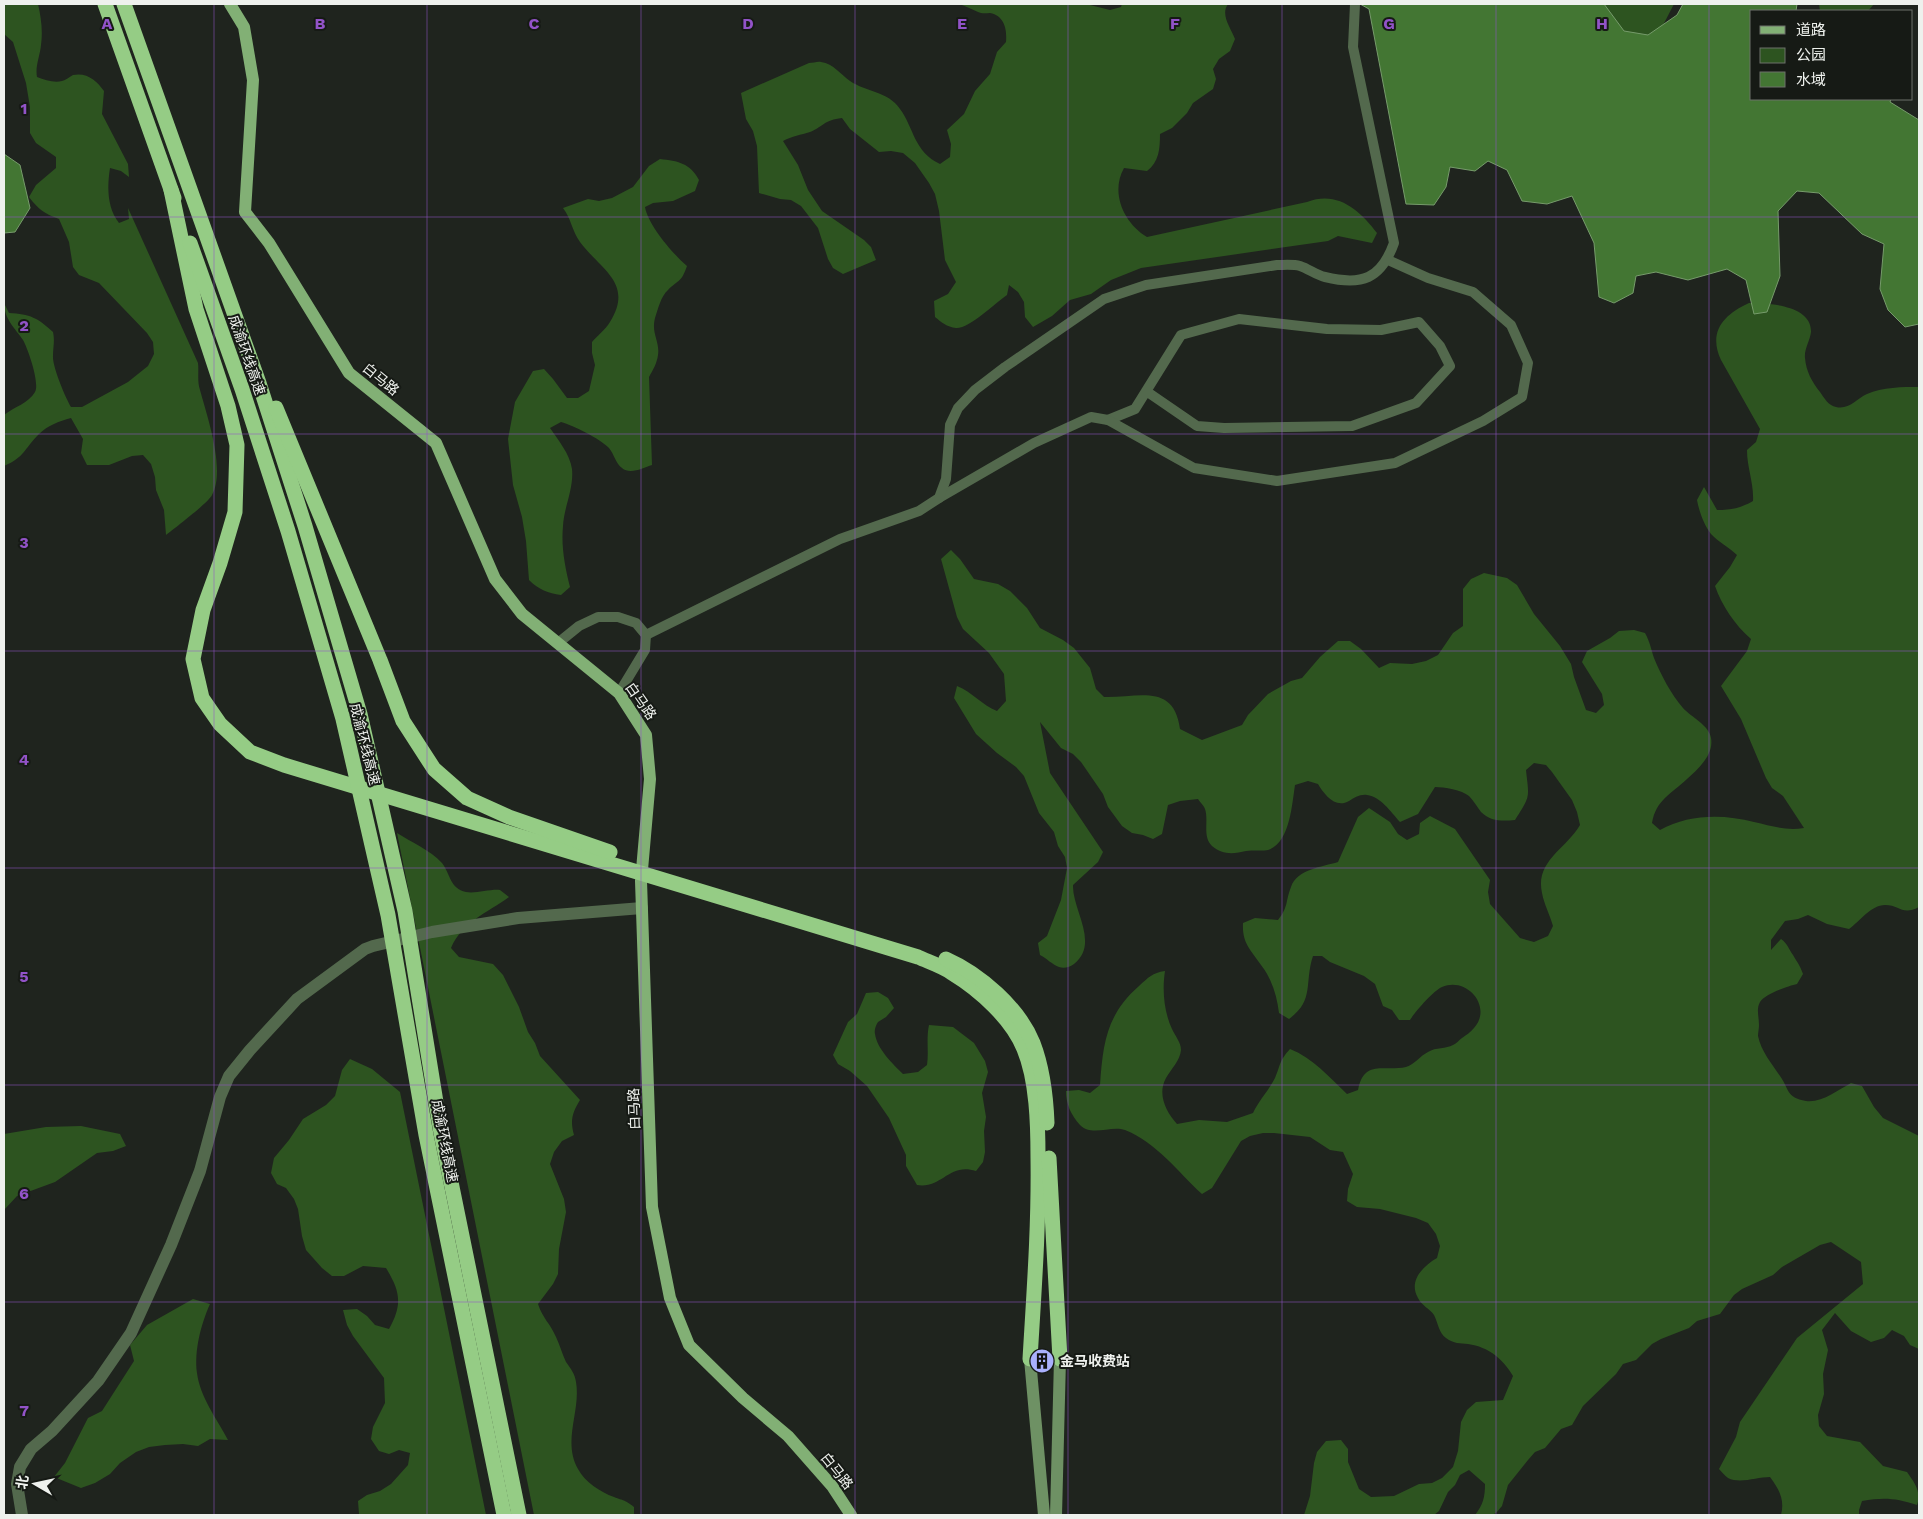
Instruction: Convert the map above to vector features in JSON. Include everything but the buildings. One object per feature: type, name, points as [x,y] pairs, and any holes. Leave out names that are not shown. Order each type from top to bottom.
[{"type":"highway","name":"成渝环线高速","points":[[105,4],[242,389],[288,531],[343,719],[388,915],[426,1135],[504,1515]]},
{"type":"highway","name":"成渝环线高速","points":[[124,4],[259,383],[291,481],[360,714],[405,911],[441,1133],[519,1515]]},
{"type":"highway","points":[[171,190],[196,309],[228,406],[236,445],[235,512],[220,563],[203,610],[193,658],[202,698],[220,724],[250,752],[284,765],[452,815],[600,854],[918,957],[952,972],[986,998],[1005,1018],[1024,1049],[1034,1091],[1038,1128],[1039,1210],[1030,1359]]},
{"type":"highway","points":[[209,242],[380,660],[403,721],[434,769],[468,798],[600,854]]},
{"type":"highway","points":[[687,882],[922,948],[958,964],[989,986],[1014,1012],[1033,1043],[1046,1090],[1050,1209],[1060,1359]]},
{"type":"main road","name":"白马路","points":[[230,4],[244,27],[253,80],[245,212],[269,243],[349,373],[436,443],[495,579],[522,614],[620,693],[646,735],[650,779],[641,881],[652,1206],[670,1298],[689,1346],[743,1398],[788,1436],[832,1486],[851,1515]]},
{"type":"main road","points":[[1030,1359],[1044,1515]]},
{"type":"main road","points":[[1056,1515],[1060,1359]]},
{"type":"street","points":[[939,498],[946,479],[950,425],[958,408],[975,390],[1005,367],[1104,299],[1146,285],[1277,265],[1298,266],[1323,276],[1345,280],[1360,280],[1375,274],[1388,260],[1394,243],[1353,47],[1355,4]]},
{"type":"street","points":[[646,635],[840,539],[919,511],[1034,443],[1091,417],[1108,420],[1194,468],[1277,481],[1395,463],[1483,421],[1522,397],[1528,363],[1511,325],[1474,292],[1428,278],[1388,260]]},
{"type":"street","points":[[1108,420],[1135,409],[1146,391],[1182,335],[1239,319],[1328,329],[1363,330],[1381,330],[1418,322],[1440,346],[1450,366],[1416,403],[1352,426],[1224,428],[1197,426],[1146,391]]},
{"type":"street","points":[[558,643],[579,626],[598,616],[618,617],[636,623],[646,635],[645,650],[637,667],[620,693]]},
{"type":"street","points":[[22,1515],[17,1484],[20,1467],[30,1449],[52,1431],[98,1381],[131,1333],[171,1245],[200,1171],[220,1097],[229,1076],[297,999],[365,948],[432,932],[518,918],[642,908]]},
{"type":"green space","points":[[4,4],[38,4],[42,35],[37,77],[59,82],[73,75],[83,75],[95,81],[104,91],[102,114],[128,164],[129,177],[121,171],[110,168],[108,190],[112,211],[119,223],[129,219],[128,208],[198,363],[199,387],[214,443],[217,472],[216,484],[210,498],[166,535],[164,510],[156,490],[151,464],[143,455],[132,456],[109,465],[87,465],[81,453],[83,439],[71,418],[58,422],[39,434],[20,456],[4,466],[4,415],[32,396],[35,392],[36,381],[28,351],[23,340],[8,319],[4,303],[9,313],[23,314],[33,318],[43,323],[53,332],[53,361],[71,407],[82,407],[128,382],[148,366],[154,354],[153,342],[147,333],[99,283],[79,275],[73,267],[69,242],[59,219],[42,211],[29,197],[36,185],[56,168],[56,157],[36,143],[30,133],[30,107],[26,83],[13,42],[4,34]]},
{"type":"green space","points":[[959,4],[1086,4],[1110,10],[1121,7],[1122,4],[1228,4],[1225,13],[1235,39],[1230,51],[1219,59],[1213,69],[1216,79],[1213,89],[1193,103],[1187,113],[1172,128],[1160,134],[1158,155],[1154,164],[1147,171],[1124,168],[1118,187],[1119,197],[1126,216],[1147,237],[1318,199],[1338,200],[1355,210],[1377,233],[1372,243],[1338,236],[1328,241],[1141,268],[1111,280],[1091,294],[1070,300],[1052,316],[1033,327],[1025,317],[1024,302],[1018,292],[1009,285],[1007,295],[982,315],[968,324],[956,328],[944,324],[935,317],[934,301],[948,294],[956,282],[945,260],[935,194],[915,163],[903,153],[879,152],[850,129],[842,118],[831,120],[815,130],[783,141],[798,165],[808,190],[822,211],[871,247],[876,260],[843,274],[833,268],[828,259],[818,228],[801,206],[791,200],[759,193],[757,146],[753,131],[746,119],[741,93],[809,63],[826,63],[856,85],[883,95],[895,103],[905,116],[925,153],[940,164],[950,157],[951,144],[947,130],[964,114],[975,91],[990,74],[997,52],[1006,42],[1004,24],[999,17],[990,13],[980,13]]},
{"type":"green space","points":[[1601,4],[1674,4],[1660,31],[1636,50]]},
{"type":"green space","points":[[1819,4],[1874,4],[1869,10],[1820,10]]},
{"type":"green space","points":[[660,159],[687,166],[699,180],[695,191],[673,201],[653,203],[645,207],[651,222],[668,247],[687,266],[681,278],[663,296],[655,318],[654,329],[658,355],[656,364],[649,377],[652,465],[637,470],[625,470],[618,464],[609,448],[593,436],[561,422],[550,428],[569,458],[572,469],[563,534],[564,557],[570,587],[561,595],[552,593],[540,589],[529,580],[526,541],[522,517],[513,485],[508,439],[515,402],[533,371],[544,369],[567,398],[578,398],[589,391],[595,365],[592,342],[610,322],[616,309],[618,297],[617,287],[612,278],[580,242],[563,208],[588,199],[599,201],[612,198],[633,187],[649,166]]},
{"type":"green space","points":[[1749,303],[1788,307],[1804,316],[1809,323],[1811,332],[1805,355],[1807,367],[1817,388],[1833,406],[1845,407],[1867,394],[1879,390],[1919,387],[1919,907],[1905,910],[1890,905],[1880,906],[1870,910],[1849,929],[1827,924],[1808,915],[1785,921],[1771,940],[1771,950],[1781,939],[1788,946],[1803,974],[1797,984],[1777,991],[1763,999],[1758,1010],[1758,1036],[1762,1047],[1791,1095],[1800,1100],[1812,1101],[1830,1095],[1851,1083],[1862,1086],[1883,1118],[1919,1136],[1919,1349],[1910,1345],[1904,1336],[1892,1330],[1884,1338],[1871,1342],[1851,1331],[1835,1313],[1822,1330],[1828,1350],[1823,1374],[1824,1394],[1818,1415],[1819,1426],[1827,1436],[1860,1442],[1883,1466],[1907,1472],[1918,1491],[1917,1505],[1890,1499],[1877,1499],[1862,1501],[1859,1515],[1781,1515],[1782,1504],[1780,1495],[1770,1477],[1733,1480],[1719,1469],[1736,1437],[1740,1422],[1797,1338],[1863,1284],[1861,1262],[1831,1242],[1820,1245],[1782,1267],[1773,1275],[1742,1289],[1734,1295],[1720,1314],[1697,1321],[1689,1328],[1661,1339],[1652,1344],[1636,1360],[1623,1364],[1616,1374],[1583,1406],[1572,1425],[1561,1429],[1545,1448],[1535,1452],[1528,1460],[1508,1485],[1502,1506],[1496,1513],[1492,1515],[1475,1515],[1483,1501],[1485,1484],[1469,1470],[1460,1475],[1455,1485],[1448,1492],[1439,1511],[1434,1515],[1304,1515],[1310,1496],[1317,1452],[1326,1441],[1341,1440],[1348,1449],[1348,1462],[1359,1489],[1371,1497],[1394,1496],[1419,1484],[1432,1483],[1442,1478],[1453,1467],[1458,1451],[1461,1422],[1467,1410],[1476,1402],[1503,1400],[1513,1376],[1505,1364],[1489,1351],[1476,1346],[1454,1342],[1446,1338],[1440,1331],[1434,1315],[1419,1300],[1415,1292],[1416,1280],[1422,1270],[1437,1258],[1440,1246],[1436,1234],[1428,1223],[1416,1218],[1380,1209],[1357,1207],[1347,1201],[1348,1189],[1353,1174],[1343,1152],[1330,1150],[1310,1137],[1274,1133],[1250,1136],[1241,1141],[1212,1188],[1202,1194],[1147,1142],[1125,1130],[1096,1131],[1080,1125],[1070,1109],[1066,1091],[1079,1090],[1090,1093],[1100,1085],[1105,1043],[1108,1031],[1119,1008],[1151,976],[1165,971],[1165,1008],[1181,1050],[1177,1061],[1163,1084],[1162,1090],[1166,1108],[1177,1124],[1199,1120],[1227,1122],[1253,1113],[1273,1082],[1282,1060],[1290,1049],[1306,1057],[1347,1094],[1358,1090],[1361,1080],[1370,1070],[1406,1067],[1431,1050],[1454,1044],[1471,1031],[1479,1020],[1481,1011],[1479,1003],[1468,990],[1460,986],[1442,987],[1420,1007],[1410,1020],[1399,1020],[1392,1010],[1383,1006],[1375,984],[1364,976],[1330,962],[1322,956],[1313,956],[1306,998],[1297,1012],[1289,1019],[1279,1013],[1271,982],[1245,941],[1243,923],[1255,918],[1278,920],[1285,907],[1294,881],[1304,872],[1338,862],[1358,817],[1369,808],[1390,822],[1398,834],[1407,840],[1419,834],[1420,823],[1430,816],[1455,829],[1490,880],[1488,892],[1490,904],[1520,938],[1534,942],[1548,936],[1553,926],[1542,893],[1541,882],[1543,872],[1553,856],[1580,825],[1577,812],[1572,800],[1546,765],[1534,763],[1526,770],[1528,796],[1515,820],[1502,821],[1489,818],[1481,812],[1466,794],[1453,789],[1435,787],[1418,814],[1400,822],[1385,805],[1372,796],[1357,796],[1344,803],[1339,803],[1330,799],[1318,784],[1308,781],[1295,785],[1289,822],[1281,840],[1275,846],[1268,850],[1224,852],[1212,846],[1207,838],[1205,809],[1198,799],[1180,801],[1168,805],[1162,834],[1153,839],[1132,833],[1122,826],[1108,807],[1103,794],[1081,762],[1073,754],[1061,748],[1040,722],[1050,773],[1103,852],[1098,862],[1073,885],[1076,905],[1085,936],[1085,946],[1081,956],[1074,964],[1065,968],[1059,967],[1040,955],[1038,943],[1047,936],[1061,900],[1067,868],[1065,857],[1058,846],[1054,832],[1039,813],[1024,776],[1016,767],[976,734],[954,698],[957,686],[997,711],[1006,701],[1004,674],[989,653],[963,629],[957,617],[941,559],[951,550],[974,579],[998,584],[1010,591],[1027,608],[1040,628],[1074,648],[1090,668],[1096,689],[1104,697],[1141,695],[1162,698],[1170,704],[1176,714],[1180,729],[1202,740],[1242,725],[1248,715],[1268,694],[1291,681],[1302,678],[1320,657],[1338,641],[1350,641],[1361,649],[1379,668],[1390,663],[1412,664],[1426,661],[1438,655],[1453,633],[1463,626],[1463,589],[1471,579],[1484,573],[1507,578],[1517,585],[1534,614],[1560,646],[1571,664],[1586,710],[1596,713],[1604,705],[1602,694],[1582,662],[1587,651],[1619,631],[1634,630],[1645,633],[1654,658],[1670,691],[1683,708],[1710,733],[1711,744],[1708,756],[1691,775],[1665,798],[1657,809],[1652,823],[1660,830],[1683,821],[1706,817],[1742,819],[1785,828],[1804,828],[1783,796],[1772,788],[1766,778],[1741,719],[1721,686],[1747,651],[1751,639],[1730,615],[1721,601],[1715,586],[1737,555],[1711,534],[1702,518],[1697,500],[1704,487],[1717,510],[1736,508],[1753,501],[1747,450],[1756,442],[1760,429],[1721,360],[1716,341],[1717,333],[1725,319]]},
{"type":"green space","points":[[397,833],[437,858],[445,867],[457,888],[466,892],[500,890],[509,897],[468,925],[451,948],[459,957],[493,964],[503,975],[540,1056],[580,1100],[572,1117],[574,1135],[562,1141],[554,1152],[550,1164],[564,1199],[566,1212],[559,1249],[558,1274],[538,1304],[554,1332],[575,1379],[577,1393],[572,1448],[578,1469],[598,1489],[626,1501],[634,1507],[634,1515],[534,1515]]},
{"type":"green space","points":[[878,992],[888,998],[894,1008],[877,1023],[875,1028],[876,1040],[886,1056],[903,1074],[918,1072],[927,1065],[929,1025],[953,1027],[974,1043],[985,1061],[988,1072],[982,1093],[986,1117],[984,1131],[985,1152],[983,1162],[976,1171],[959,1170],[933,1183],[917,1185],[906,1166],[906,1155],[889,1118],[867,1086],[850,1071],[838,1064],[833,1055],[848,1022],[857,1014],[866,993]]},
{"type":"green space","points":[[350,1059],[372,1069],[400,1092],[486,1515],[359,1514],[358,1501],[391,1484],[408,1465],[410,1453],[399,1450],[389,1454],[379,1451],[371,1439],[373,1427],[385,1403],[384,1378],[353,1336],[347,1325],[343,1310],[357,1309],[375,1325],[389,1329],[398,1305],[397,1291],[386,1268],[363,1266],[344,1276],[332,1276],[322,1268],[306,1250],[298,1209],[294,1199],[286,1188],[277,1184],[271,1173],[274,1158],[303,1119],[326,1105],[335,1096],[342,1070]]},
{"type":"green space","points":[[81,1126],[120,1134],[126,1146],[113,1151],[97,1153],[55,1182],[17,1196],[4,1210],[4,1134],[46,1127]]},
{"type":"green space","points":[[193,1299],[210,1304],[199,1338],[196,1356],[197,1373],[205,1399],[228,1440],[210,1439],[198,1446],[183,1444],[149,1447],[136,1452],[120,1463],[110,1474],[95,1483],[81,1488],[54,1477],[65,1463],[88,1418],[102,1411],[134,1361],[130,1345],[147,1325]]},
{"type":"water","points":[[1360,4],[1604,4],[1624,31],[1648,35],[1677,15],[1683,4],[1797,4],[1796,10],[1750,10],[1750,100],[1891,100],[1890,102],[1919,120],[1919,324],[1905,327],[1888,310],[1880,289],[1884,244],[1862,234],[1819,193],[1797,191],[1778,211],[1780,276],[1767,312],[1754,314],[1746,280],[1727,269],[1688,280],[1656,272],[1636,276],[1633,293],[1614,303],[1599,297],[1594,243],[1572,196],[1547,204],[1522,201],[1507,170],[1488,161],[1475,171],[1450,167],[1446,187],[1434,205],[1406,204],[1369,9]]},
{"type":"water","points":[[4,154],[20,165],[30,208],[15,232],[4,233]]},
{"type":"place","name":"金马收费站","points":[[1042,1361]]}]
